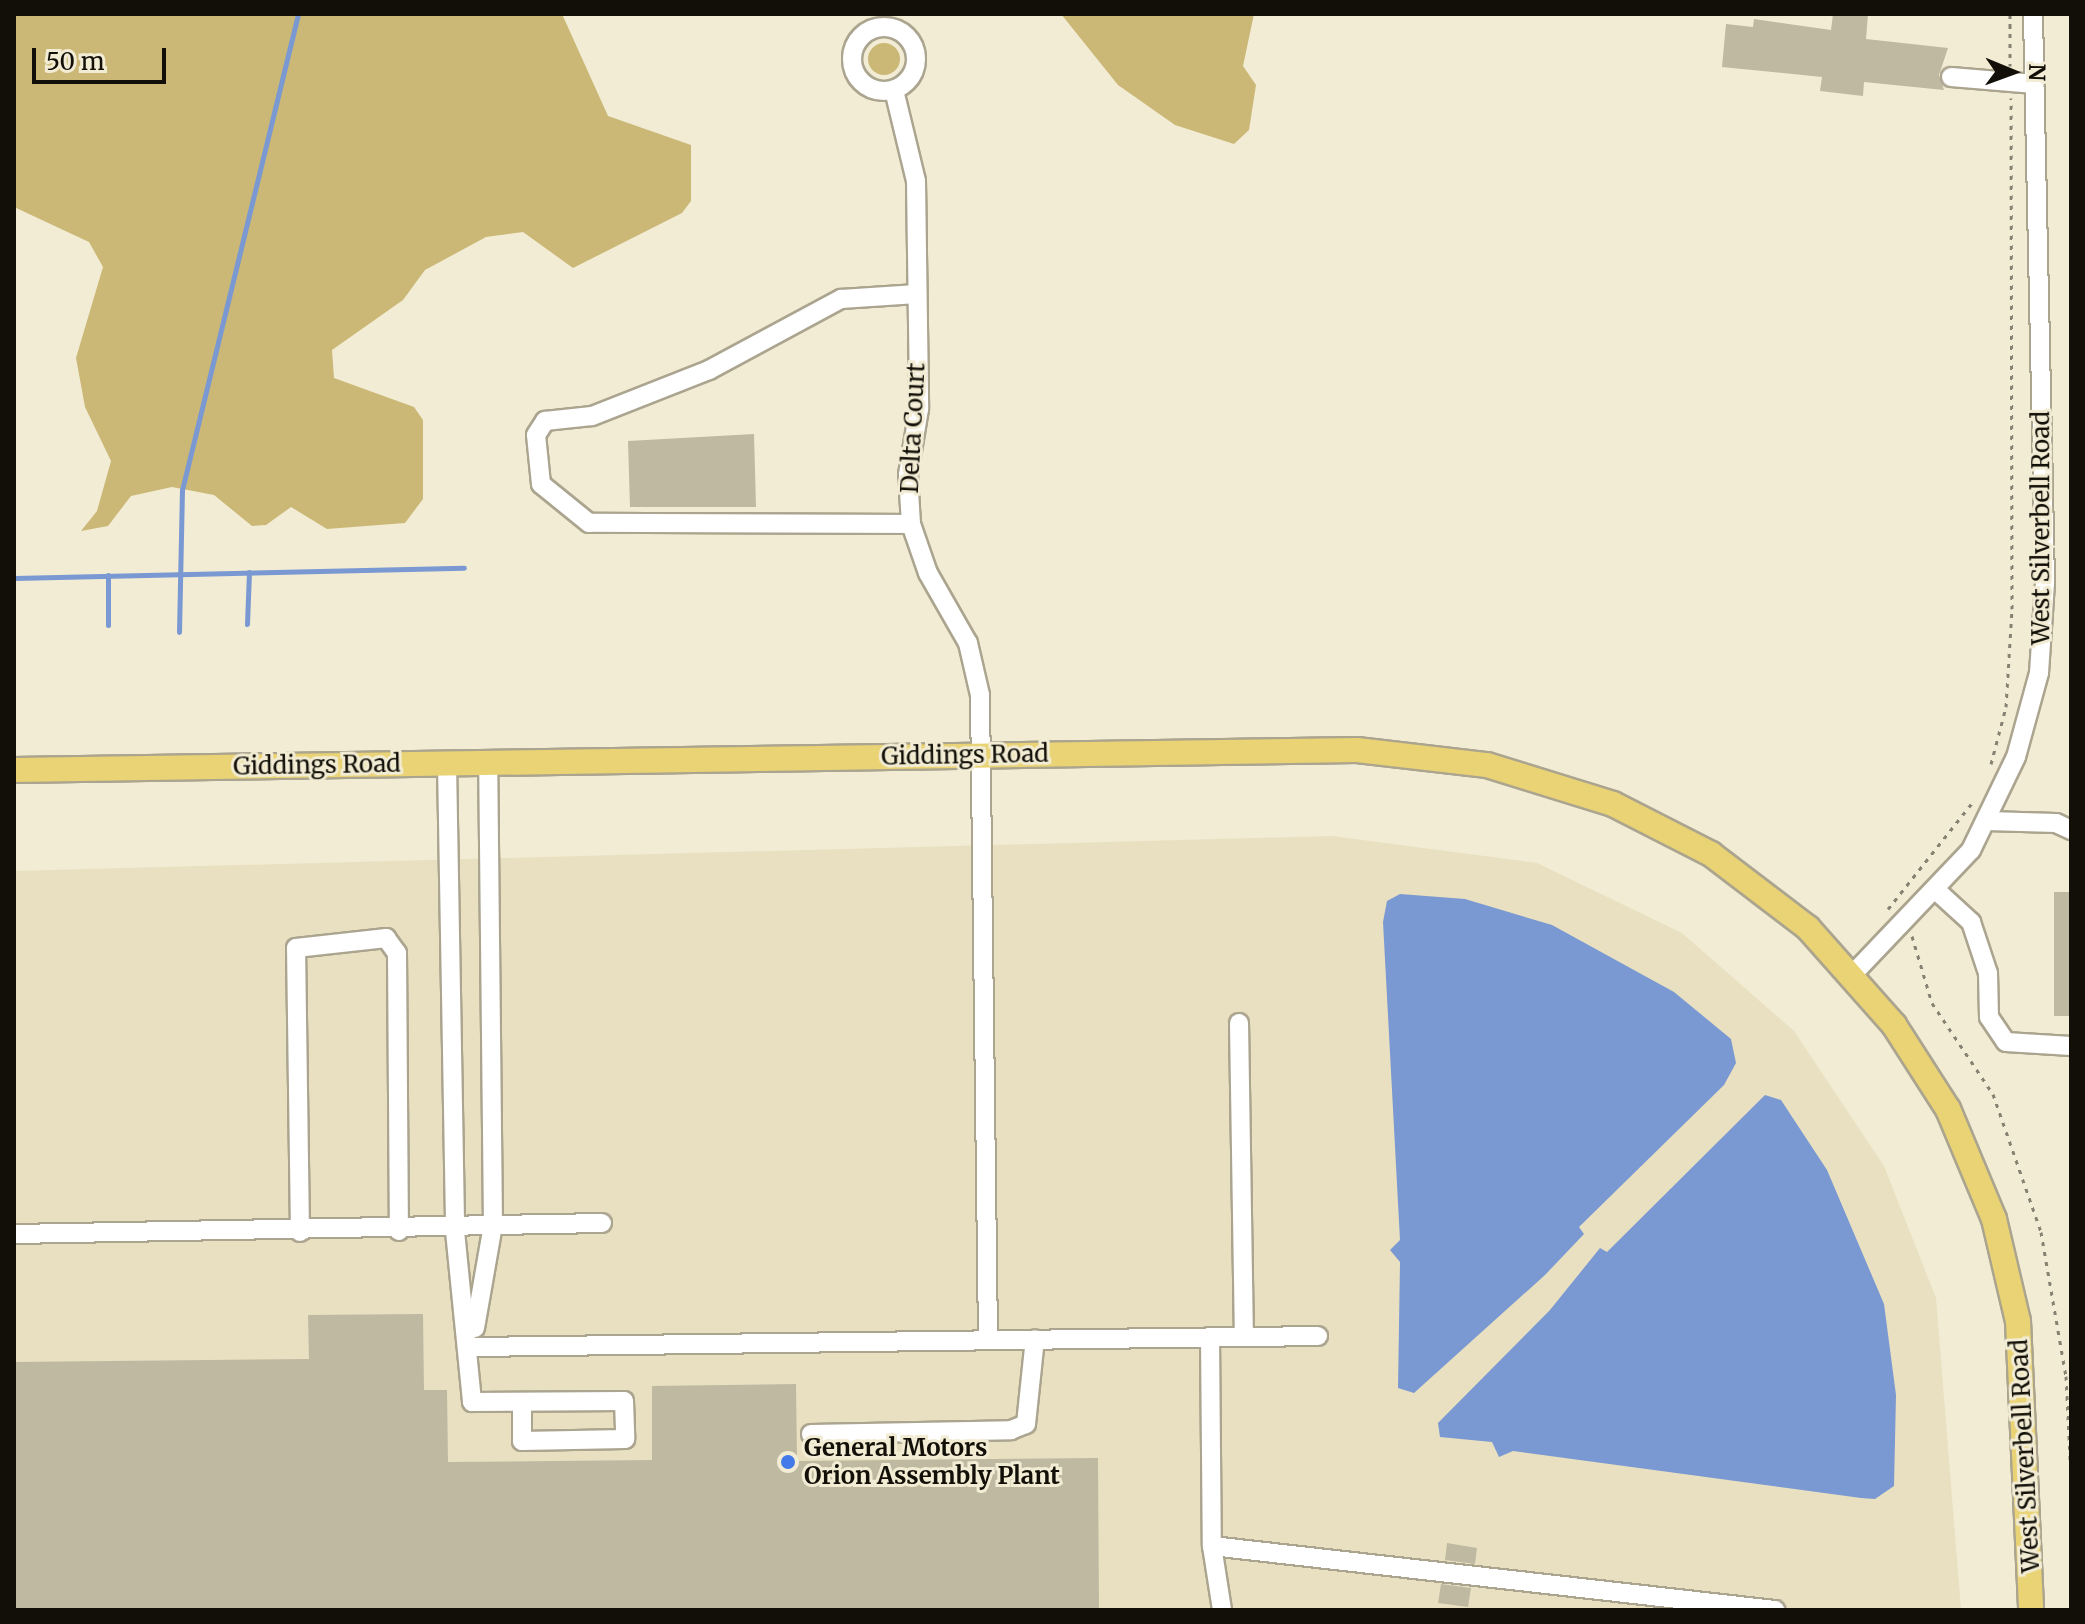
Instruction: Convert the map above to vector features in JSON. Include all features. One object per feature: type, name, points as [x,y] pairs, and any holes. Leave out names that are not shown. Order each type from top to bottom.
[{"type":"main road","name":"Giddings Road","points":[[14,770],[1357,750],[1518,772],[1613,804],[1711,854],[1791,914],[1853,974]]},
{"type":"main road","name":"West Silverbell Road","points":[[1853,974],[1948,1109],[2003,1249],[2026,1388],[2031,1610]]},
{"type":"street","name":"West Silverbell Road","points":[[1853,974],[1938,892],[1987,821],[2027,724],[2044,623],[2033,14]]},
{"type":"street","points":[[1951,77],[2035,84]]},
{"type":"street","name":"Delta Court","points":[[894,90],[914,163],[917,294],[911,524],[973,658],[983,754],[988,1340]]},
{"type":"street","points":[[911,524],[589,523],[541,484],[536,435],[545,421],[592,416],[709,370],[841,299],[917,294]]},
{"type":"street","points":[[471,1347],[493,1225],[488,762]]},
{"type":"street","points":[[447,763],[455,1231],[471,1347],[472,1402],[624,1401],[625,1439],[522,1441],[522,1402]]},
{"type":"street","points":[[1987,821],[2056,823],[2071,830]]},
{"type":"street","points":[[1938,892],[1971,922],[1988,973],[1989,1017],[2006,1042],[2071,1046]]},
{"type":"street","points":[[300,1232],[296,948],[386,938],[397,953],[399,1231]]},
{"type":"street","points":[[1239,1023],[1244,1336]]},
{"type":"street","points":[[14,1234],[455,1231],[493,1225],[602,1223]]},
{"type":"street","points":[[471,1347],[1318,1336]]},
{"type":"street","points":[[1210,1337],[1212,1546],[1222,1610]]},
{"type":"street","points":[[811,1434],[1011,1430],[1026,1424],[1035,1339]]},
{"type":"street","points":[[1212,1546],[1775,1610]]},
{"type":"path","points":[[2071,1529],[2071,1577]]},
{"type":"shaded area","points":[[14,14],[562,14],[608,116],[691,145],[691,201],[682,213],[573,268],[523,232],[486,237],[425,270],[403,300],[332,350],[334,378],[414,407],[423,420],[423,499],[405,523],[327,529],[291,507],[266,525],[252,526],[214,495],[172,487],[131,496],[108,526],[81,531],[97,511],[111,461],[85,407],[76,358],[103,267],[89,242],[14,207]]},
{"type":"shaded area","points":[[1061,14],[1254,14],[1243,66],[1256,85],[1249,130],[1234,144],[1175,125],[1118,85]]},
{"type":"shaded area","points":[[884,43],[895,48],[900,59],[895,70],[884,75],[873,70],[868,59],[873,48]]},
{"type":"shaded area","points":[[1332,836],[1537,863],[1682,933],[1794,1031],[1884,1166],[1936,1298],[1961,1610],[14,1610],[14,871]]},
{"type":"water","points":[[1400,894],[1465,899],[1552,925],[1674,992],[1731,1039],[1736,1063],[1724,1085],[1579,1227],[1584,1234],[1545,1275],[1414,1393],[1398,1388],[1400,1262],[1390,1250],[1400,1240],[1383,922],[1387,901]]},
{"type":"water","points":[[1765,1095],[1781,1100],[1827,1170],[1884,1304],[1896,1395],[1894,1486],[1875,1499],[1861,1498],[1513,1451],[1499,1457],[1492,1442],[1440,1437],[1438,1423],[1550,1310],[1600,1248],[1607,1252]]},
{"type":"building","points":[[1833,14],[1868,14],[1866,39],[1948,48],[1939,75],[1944,90],[1864,82],[1863,96],[1820,91],[1822,77],[1722,67],[1726,24],[1753,27],[1754,19],[1831,30]]},
{"type":"building","points":[[754,434],[756,507],[630,507],[628,441]]},
{"type":"building","points":[[2054,892],[2071,892],[2071,1016],[2054,1016]]},
{"type":"building","name":"General Motors Orion Assembly Plant","points":[[423,1314],[424,1390],[447,1390],[448,1462],[652,1460],[652,1386],[796,1384],[797,1461],[1098,1458],[1099,1610],[14,1610],[14,1362],[309,1359],[308,1315]]},
{"type":"building","points":[[1447,1543],[1477,1548],[1475,1564],[1445,1560]]},
{"type":"building","points":[[1441,1584],[1471,1588],[1468,1607],[1438,1603]]},
{"type":"waterway","points":[[179,632],[182,490],[298,14]]},
{"type":"waterway","points":[[14,578],[464,568]]},
{"type":"waterway","points":[[247,624],[249,572]]},
{"type":"waterway","points":[[108,575],[108,625]]},
{"type":"place","name":"General Motors Orion Assembly Plant","points":[[788,1462]]}]
